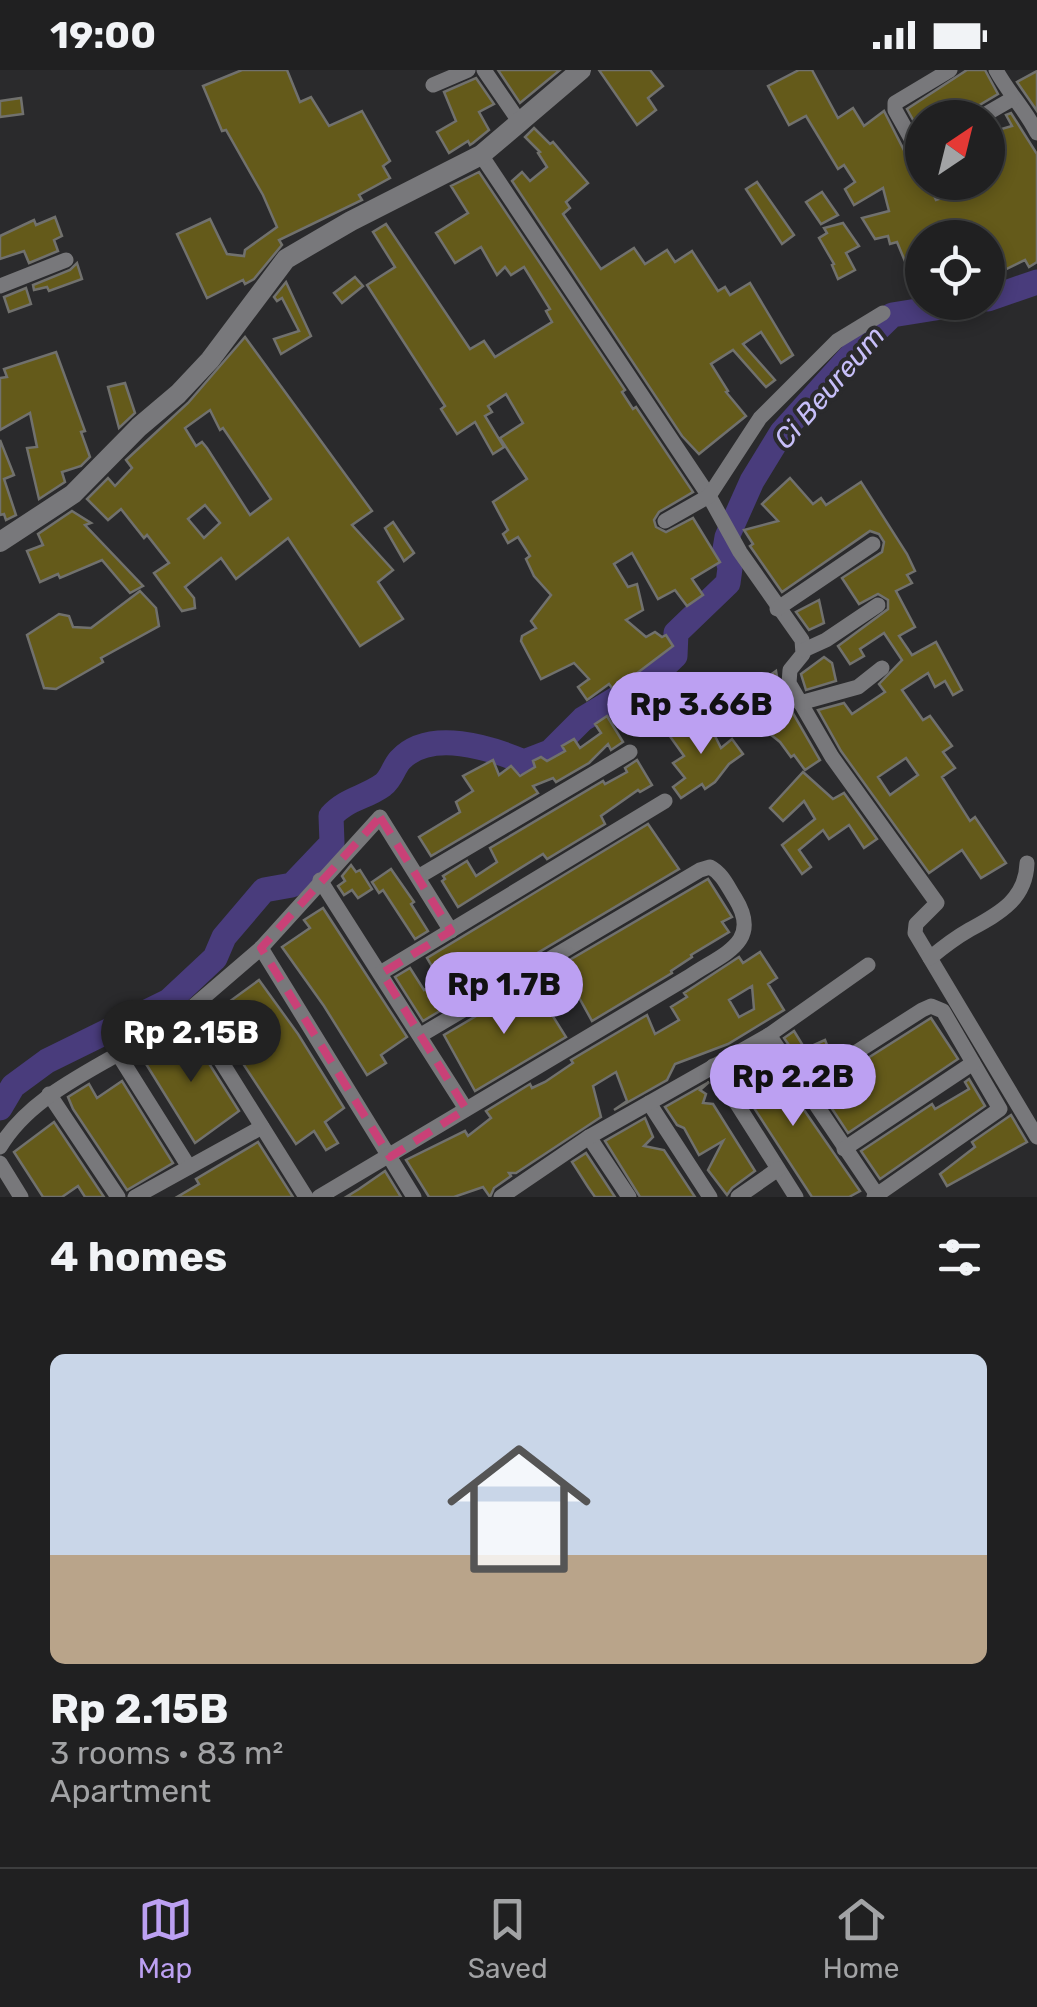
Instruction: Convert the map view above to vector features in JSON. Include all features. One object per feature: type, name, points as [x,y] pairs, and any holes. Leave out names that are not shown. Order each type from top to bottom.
[{"type":"street","points":[[433,85],[468,70]]},
{"type":"street","points":[[484,70],[520,124]]},
{"type":"street","points":[[0,542],[73,494],[138,427],[185,387],[286,259],[481,155],[580,70]]},
{"type":"street","points":[[905,128],[895,104],[950,70]]},
{"type":"street","points":[[996,70],[1012,98],[1025,109],[1037,133]]},
{"type":"street","points":[[1005,102],[1012,98]]},
{"type":"street","points":[[481,155],[710,496],[740,552],[802,640],[804,650]]},
{"type":"street","points":[[0,286],[66,260]]},
{"type":"street","points":[[665,520],[710,496],[760,418],[837,341],[883,313]]},
{"type":"street","points":[[777,609],[874,544]]},
{"type":"street","points":[[878,605],[804,650],[788,674],[832,757],[937,903],[914,928],[1037,1138]]},
{"type":"street","points":[[800,703],[858,687],[882,668]]},
{"type":"street","points":[[418,877],[630,752]]},
{"type":"street","points":[[382,972],[665,801]]},
{"type":"street","points":[[306,1197],[189,1010],[261,948],[380,817],[451,931]]},
{"type":"street","points":[[930,958],[1009,906],[1026,883],[1026,863]]},
{"type":"street","points":[[319,1197],[738,944],[746,925],[737,900],[714,868],[700,870],[421,1035]]},
{"type":"street","points":[[320,880],[466,1109]]},
{"type":"street","points":[[261,948],[414,1197]]},
{"type":"street","points":[[500,1197],[525,1191],[589,1137],[770,1035],[868,965]]},
{"type":"street","points":[[802,1087],[931,1006],[943,1010],[1000,1109]]},
{"type":"street","points":[[770,1035],[875,1196],[1016,1099]]},
{"type":"street","points":[[0,1148],[6,1137],[50,1094],[118,1054],[190,1167]]},
{"type":"street","points":[[844,1150],[973,1062]]},
{"type":"street","points":[[713,1066],[796,1197]]},
{"type":"street","points":[[50,1094],[118,1197]]},
{"type":"street","points":[[649,1103],[710,1197]]},
{"type":"street","points":[[136,1197],[262,1127]]},
{"type":"street","points":[[589,1137],[629,1197]]},
{"type":"street","points":[[0,1163],[21,1197]]},
{"type":"street","points":[[738,1197],[778,1170]]},
{"type":"highlighted area","points":[[380,817],[451,931],[382,973],[466,1109],[390,1157],[261,948]]},
{"type":"building","points":[[242,70],[287,70],[300,102],[311,97],[329,126],[362,111],[390,161],[383,166],[390,178],[359,195],[362,200],[279,240],[282,245],[254,279],[245,284],[243,280],[207,298],[177,234],[210,219],[227,254],[244,256],[245,250],[277,227],[226,130],[222,131],[203,86]]},
{"type":"building","points":[[498,70],[560,70],[520,103]]},
{"type":"building","points":[[599,70],[650,70],[663,86],[648,98],[656,110],[637,125]]},
{"type":"building","points":[[799,70],[812,70],[838,118],[853,108],[864,126],[884,111],[905,152],[905,200],[1005,200],[1005,128],[1012,126],[1006,115],[1011,113],[1037,154],[1037,262],[1029,267],[1025,260],[1005,270],[1005,220],[905,220],[905,261],[897,242],[890,244],[888,236],[875,239],[862,218],[889,211],[883,188],[854,205],[845,189],[855,182],[844,165],[838,169],[806,116],[789,125],[768,86]]},
{"type":"building","points":[[967,70],[985,70],[998,94],[988,100],[921,100]]},
{"type":"building","points":[[1037,71],[1037,111],[1017,82]]},
{"type":"building","points":[[476,78],[494,104],[479,112],[489,130],[470,145],[468,141],[449,153],[437,132],[456,121],[444,92]]},
{"type":"building","points":[[21,98],[23,114],[0,117],[0,101]]},
{"type":"building","points":[[534,128],[550,144],[553,142],[588,183],[566,202],[570,208],[563,214],[601,269],[634,248],[645,264],[667,250],[675,262],[692,251],[718,291],[725,287],[730,295],[750,283],[793,355],[781,363],[761,332],[743,344],[775,380],[766,387],[733,350],[711,364],[726,392],[746,416],[699,454],[682,436],[512,181],[522,172],[530,181],[547,167],[540,152],[525,137]]},
{"type":"building","points":[[479,172],[625,390],[622,392],[633,409],[636,407],[693,492],[659,512],[654,520],[656,527],[666,532],[693,518],[720,562],[692,579],[703,595],[687,606],[675,590],[658,599],[632,553],[614,564],[628,587],[637,584],[643,610],[626,620],[646,637],[655,632],[666,635],[673,646],[624,683],[612,688],[609,684],[587,700],[578,687],[589,679],[574,663],[541,679],[521,641],[522,636],[536,628],[531,621],[551,595],[534,576],[526,559],[530,556],[518,537],[508,543],[503,534],[508,530],[493,502],[527,479],[500,438],[523,423],[506,394],[488,406],[492,412],[485,416],[504,447],[493,454],[475,422],[457,434],[441,409],[445,406],[367,285],[395,267],[373,232],[386,224],[470,349],[484,341],[495,357],[552,322],[546,311],[550,309],[524,267],[511,275],[505,267],[497,275],[481,247],[455,263],[436,233],[468,213],[451,186]]},
{"type":"building","points":[[757,182],[794,235],[782,244],[746,189]]},
{"type":"building","points":[[822,192],[838,215],[821,224],[806,202]]},
{"type":"building","points":[[55,217],[62,236],[54,240],[58,251],[29,263],[24,251],[0,259],[0,236],[34,220],[36,225]]},
{"type":"building","points":[[843,223],[859,246],[846,253],[855,270],[838,279],[819,238],[827,233],[824,228]]},
{"type":"building","points":[[77,263],[82,279],[49,291],[47,287],[34,290],[33,285],[70,270]]},
{"type":"building","points":[[355,277],[363,286],[342,303],[334,293]]},
{"type":"building","points":[[286,282],[311,336],[281,354],[274,339],[299,331],[282,298],[277,301],[274,297]]},
{"type":"building","points":[[26,288],[31,304],[9,312],[4,297]]},
{"type":"building","points":[[245,337],[372,511],[352,525],[393,570],[378,582],[403,619],[360,646],[288,538],[236,579],[221,558],[185,587],[194,598],[195,608],[182,611],[154,573],[169,563],[147,535],[144,538],[121,509],[108,520],[87,499],[108,478],[115,486],[132,468],[126,460],[188,403]],"holes":[[[210,410],[220,430],[223,428],[271,499],[250,515],[207,448],[202,442],[196,446],[185,428]],[[205,505],[220,523],[204,538],[188,519]]]},
{"type":"building","points":[[56,352],[85,431],[81,432],[90,457],[81,466],[62,472],[65,482],[39,499],[27,448],[37,447],[30,413],[0,430],[0,378],[7,377],[4,369]]},
{"type":"building","points":[[125,383],[135,413],[119,428],[108,387]]},
{"type":"building","points":[[0,440],[14,475],[4,479],[16,515],[6,520],[4,514],[0,515]]},
{"type":"building","points":[[790,478],[813,504],[821,498],[826,505],[861,482],[915,571],[907,575],[912,583],[896,591],[915,627],[899,636],[912,655],[936,642],[962,690],[953,695],[945,681],[935,687],[928,673],[902,690],[923,720],[930,716],[952,746],[943,752],[955,768],[942,777],[970,821],[975,817],[1006,863],[981,878],[962,850],[929,873],[841,751],[818,710],[844,703],[852,714],[885,692],[879,684],[902,660],[884,633],[860,649],[864,656],[850,664],[838,646],[888,609],[888,600],[878,594],[859,604],[842,578],[882,552],[884,542],[879,534],[870,531],[782,592],[750,546],[753,544],[744,530],[778,521],[762,504]],"holes":[[[906,758],[918,775],[890,795],[878,777]]]},
{"type":"building","points":[[72,511],[91,523],[85,525],[143,586],[130,593],[102,560],[40,582],[27,551],[43,545],[38,534]]},
{"type":"building","points":[[393,522],[414,553],[404,561],[385,528]]},
{"type":"building","points":[[140,591],[156,608],[159,626],[56,689],[44,688],[27,635],[59,614],[69,616],[73,627],[91,628]]},
{"type":"building","points":[[819,600],[824,623],[809,630],[796,612]]},
{"type":"building","points":[[824,657],[832,663],[836,681],[806,690],[801,674]]},
{"type":"building","points":[[776,671],[779,689],[820,760],[805,770],[794,755],[791,757],[780,742],[756,723],[737,698]]},
{"type":"building","points":[[607,716],[623,742],[611,750],[608,744],[589,763],[556,782],[553,778],[533,786],[538,793],[431,856],[419,837],[460,812],[456,802],[473,791],[463,776],[493,760],[499,775],[511,766],[520,776],[535,767],[533,761],[541,757],[547,761],[565,751],[562,746],[574,739],[580,748],[601,733],[595,724]]},
{"type":"building","points":[[696,720],[701,727],[708,722],[721,748],[732,739],[743,754],[715,782],[705,789],[702,784],[681,798],[673,787],[685,778],[673,763],[684,756],[669,735]]},
{"type":"building","points":[[637,760],[652,785],[601,816],[605,824],[547,859],[543,854],[458,907],[442,881],[443,876],[467,861],[476,876],[497,862],[490,848],[603,781],[605,784],[627,772],[625,768]]},
{"type":"building","points":[[803,772],[833,799],[844,793],[877,839],[864,848],[849,825],[829,839],[823,830],[799,850],[811,867],[802,874],[782,845],[815,819],[804,801],[783,821],[770,808]]},
{"type":"building","points":[[648,824],[679,869],[423,1021],[395,977],[410,968],[424,990],[440,980],[427,958]]},
{"type":"building","points":[[351,865],[356,872],[360,870],[372,889],[358,898],[352,890],[344,895],[338,886],[345,881],[342,876]]},
{"type":"building","points":[[391,869],[428,931],[415,939],[383,890],[379,893],[372,882]]},
{"type":"building","points":[[708,879],[732,917],[722,922],[729,932],[691,955],[672,973],[592,1021],[561,965]]},
{"type":"building","points":[[323,908],[407,1037],[381,1055],[386,1063],[367,1075],[282,947],[310,928],[304,920]]},
{"type":"building","points":[[760,952],[777,978],[768,984],[784,1010],[728,1044],[675,1064],[667,1080],[614,1110],[627,1101],[616,1072],[593,1086],[601,1117],[516,1173],[509,1173],[511,1176],[494,1188],[490,1197],[483,1187],[454,1197],[429,1197],[406,1160],[465,1131],[468,1136],[491,1118],[486,1111],[530,1084],[532,1088],[545,1082],[573,1063],[571,1060],[647,1015],[655,1034],[679,1020],[671,1007],[687,997],[684,993],[739,957],[743,963]],"holes":[[[752,986],[754,1009],[739,1017],[729,1000]]]},
{"type":"building","points":[[259,980],[344,1108],[325,1122],[338,1143],[326,1150],[314,1131],[296,1144],[211,1015]]},
{"type":"building","points":[[532,983],[566,1037],[475,1091],[444,1035]]},
{"type":"building","points":[[931,1018],[958,1059],[848,1133],[819,1089]]},
{"type":"building","points":[[186,1027],[239,1111],[195,1143],[143,1059]]},
{"type":"building","points":[[794,1031],[805,1049],[825,1040],[829,1050],[811,1058],[816,1065],[807,1071],[784,1038]]},
{"type":"building","points":[[766,1050],[860,1191],[849,1197],[812,1197],[730,1071]]},
{"type":"building","points":[[969,1079],[985,1106],[880,1179],[861,1151],[932,1104],[935,1109],[969,1089],[965,1082]]},
{"type":"building","points":[[122,1081],[173,1163],[127,1190],[68,1097],[89,1084],[97,1098]]},
{"type":"building","points":[[709,1082],[700,1090],[706,1094],[703,1103],[713,1104],[755,1171],[727,1195],[708,1170],[723,1141],[699,1155],[684,1128],[677,1125],[665,1107]]},
{"type":"building","points":[[1011,1115],[1027,1142],[947,1186],[940,1174],[975,1147],[972,1142]]},
{"type":"building","points":[[645,1118],[653,1137],[644,1146],[664,1150],[695,1197],[640,1197],[605,1141]]},
{"type":"building","points":[[54,1122],[104,1197],[85,1197],[78,1186],[62,1197],[43,1197],[14,1152]]},
{"type":"building","points":[[258,1142],[293,1197],[177,1197],[199,1184],[196,1179]]},
{"type":"building","points":[[586,1153],[615,1197],[595,1197],[588,1187],[572,1162]]},
{"type":"building","points":[[385,1171],[401,1197],[346,1197],[359,1189]]},
{"type":"waterway","name":"Ci Beureum","points":[[1005,293],[1037,282]]},
{"type":"waterway","name":"Ci Beureum","points":[[0,1108],[13,1086],[47,1061],[169,1001],[215,958],[224,937],[264,890],[292,885],[332,843],[331,816],[383,785],[400,760],[413,750],[427,745],[461,744],[524,762],[550,752],[583,719],[654,676],[675,656],[676,633],[728,583],[727,537],[752,481],[782,432],[892,315],[905,313]]}]
